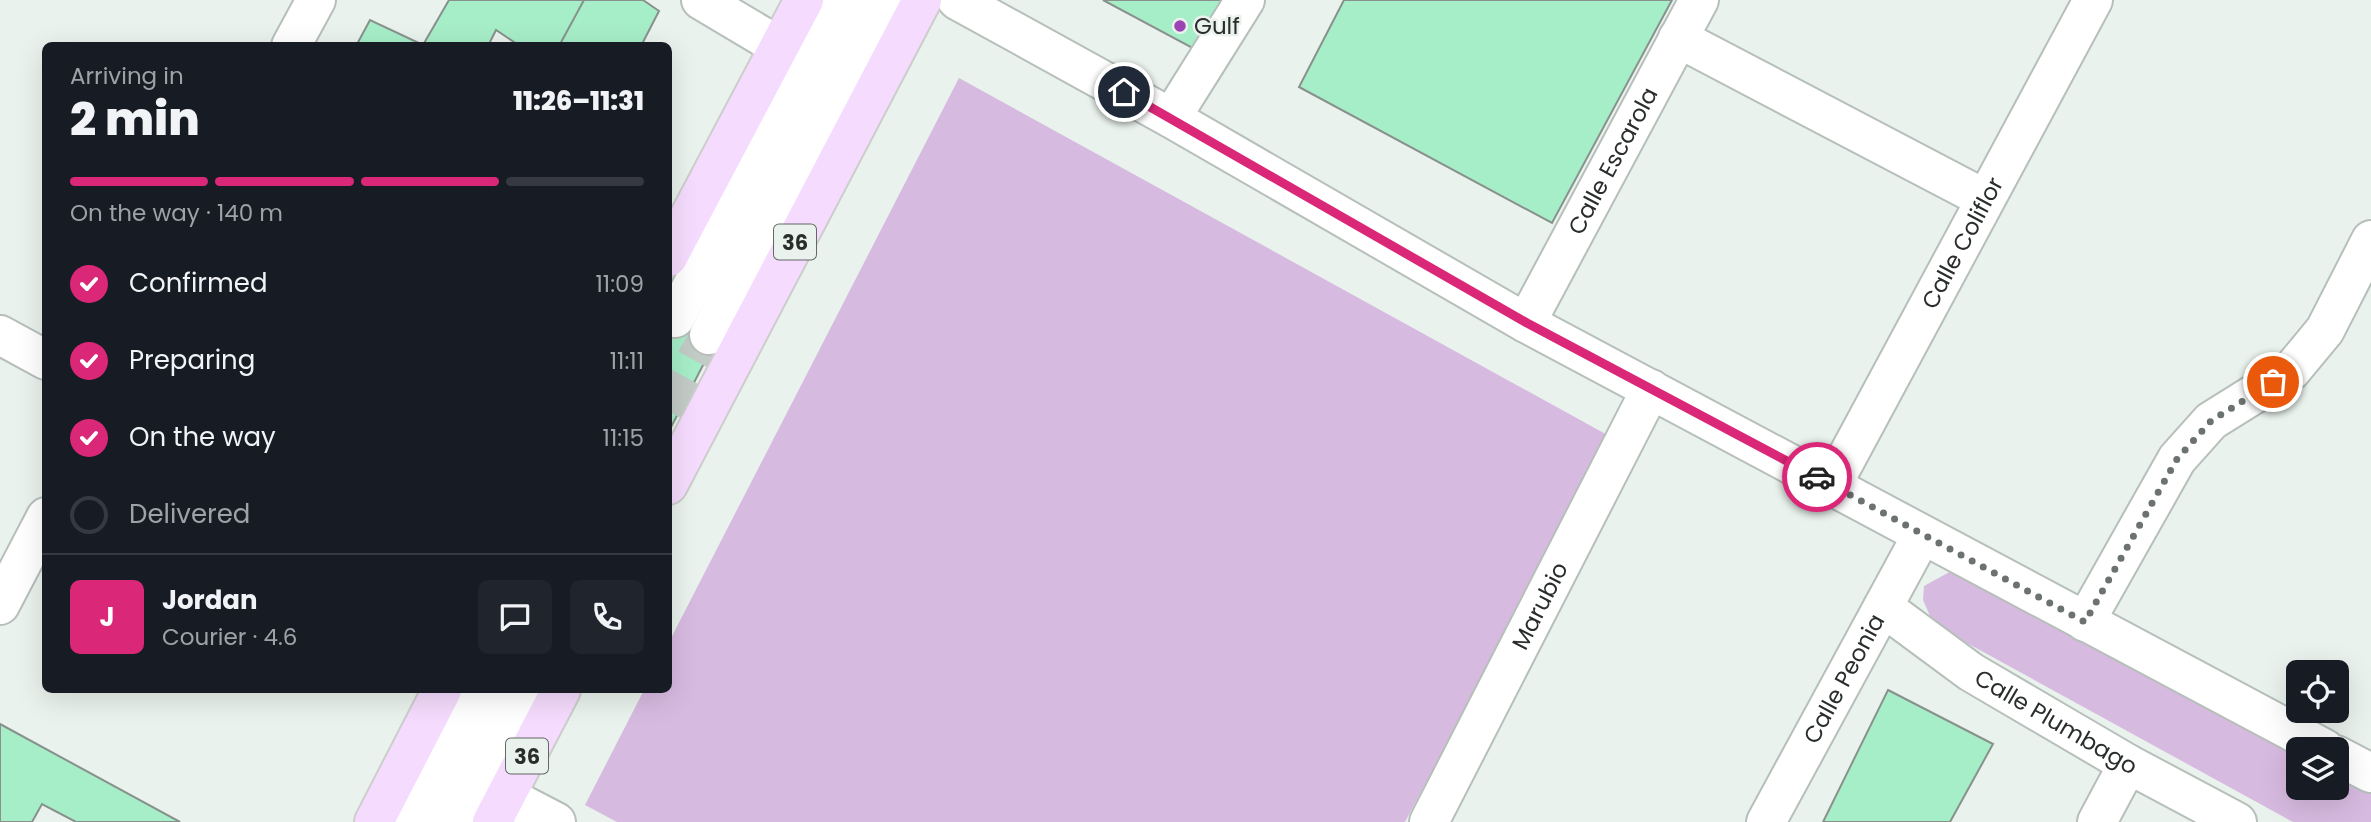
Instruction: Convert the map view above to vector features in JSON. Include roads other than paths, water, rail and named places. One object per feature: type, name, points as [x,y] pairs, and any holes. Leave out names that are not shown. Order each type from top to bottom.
[{"type":"main road","points":[[672,250],[804,0]]},
{"type":"main road","name":"36","points":[[672,477],[922,0]]},
{"type":"main road","points":[[374,822],[440,693]]},
{"type":"main road","name":"36","points":[[499,809],[559,693]]},
{"type":"street","points":[[293,42],[316,0]]},
{"type":"street","points":[[701,0],[780,47]]},
{"type":"street","points":[[675,318],[844,0]]},
{"type":"street","points":[[709,335],[882,0]]},
{"type":"street","points":[[957,0],[1171,118],[1527,323],[2302,737]]},
{"type":"street","points":[[1171,118],[1245,0]]},
{"type":"street","name":"Calle Escarola","points":[[1527,323],[1699,0]]},
{"type":"street","name":"Calle Coliflor","points":[[1832,485],[2093,0]]},
{"type":"street","points":[[1678,38],[1985,198]]},
{"type":"street","points":[[2085,622],[2177,459],[2211,421],[2291,370],[2325,330],[2371,240]]},
{"type":"street","points":[[0,335],[42,358]]},
{"type":"street","name":"Marubio","points":[[1429,822],[1651,389]]},
{"type":"street","points":[[0,605],[42,525]]},
{"type":"street","name":"Calle Peonia","points":[[1766,822],[1923,535]]},
{"type":"street","name":"Calle Plumbago","points":[[1883,607],[1971,672],[2128,764],[2237,822]]},
{"type":"street","points":[[413,822],[481,693]]},
{"type":"street","points":[[452,822],[520,693]]},
{"type":"street","points":[[2349,762],[2371,773]]},
{"type":"street","points":[[2097,822],[2128,764]]},
{"type":"street","points":[[499,809],[556,822]]},
{"type":"tunnel","points":[[672,404],[709,335]]},
{"type":"place","name":"Gulf","points":[[1180,26]]}]
